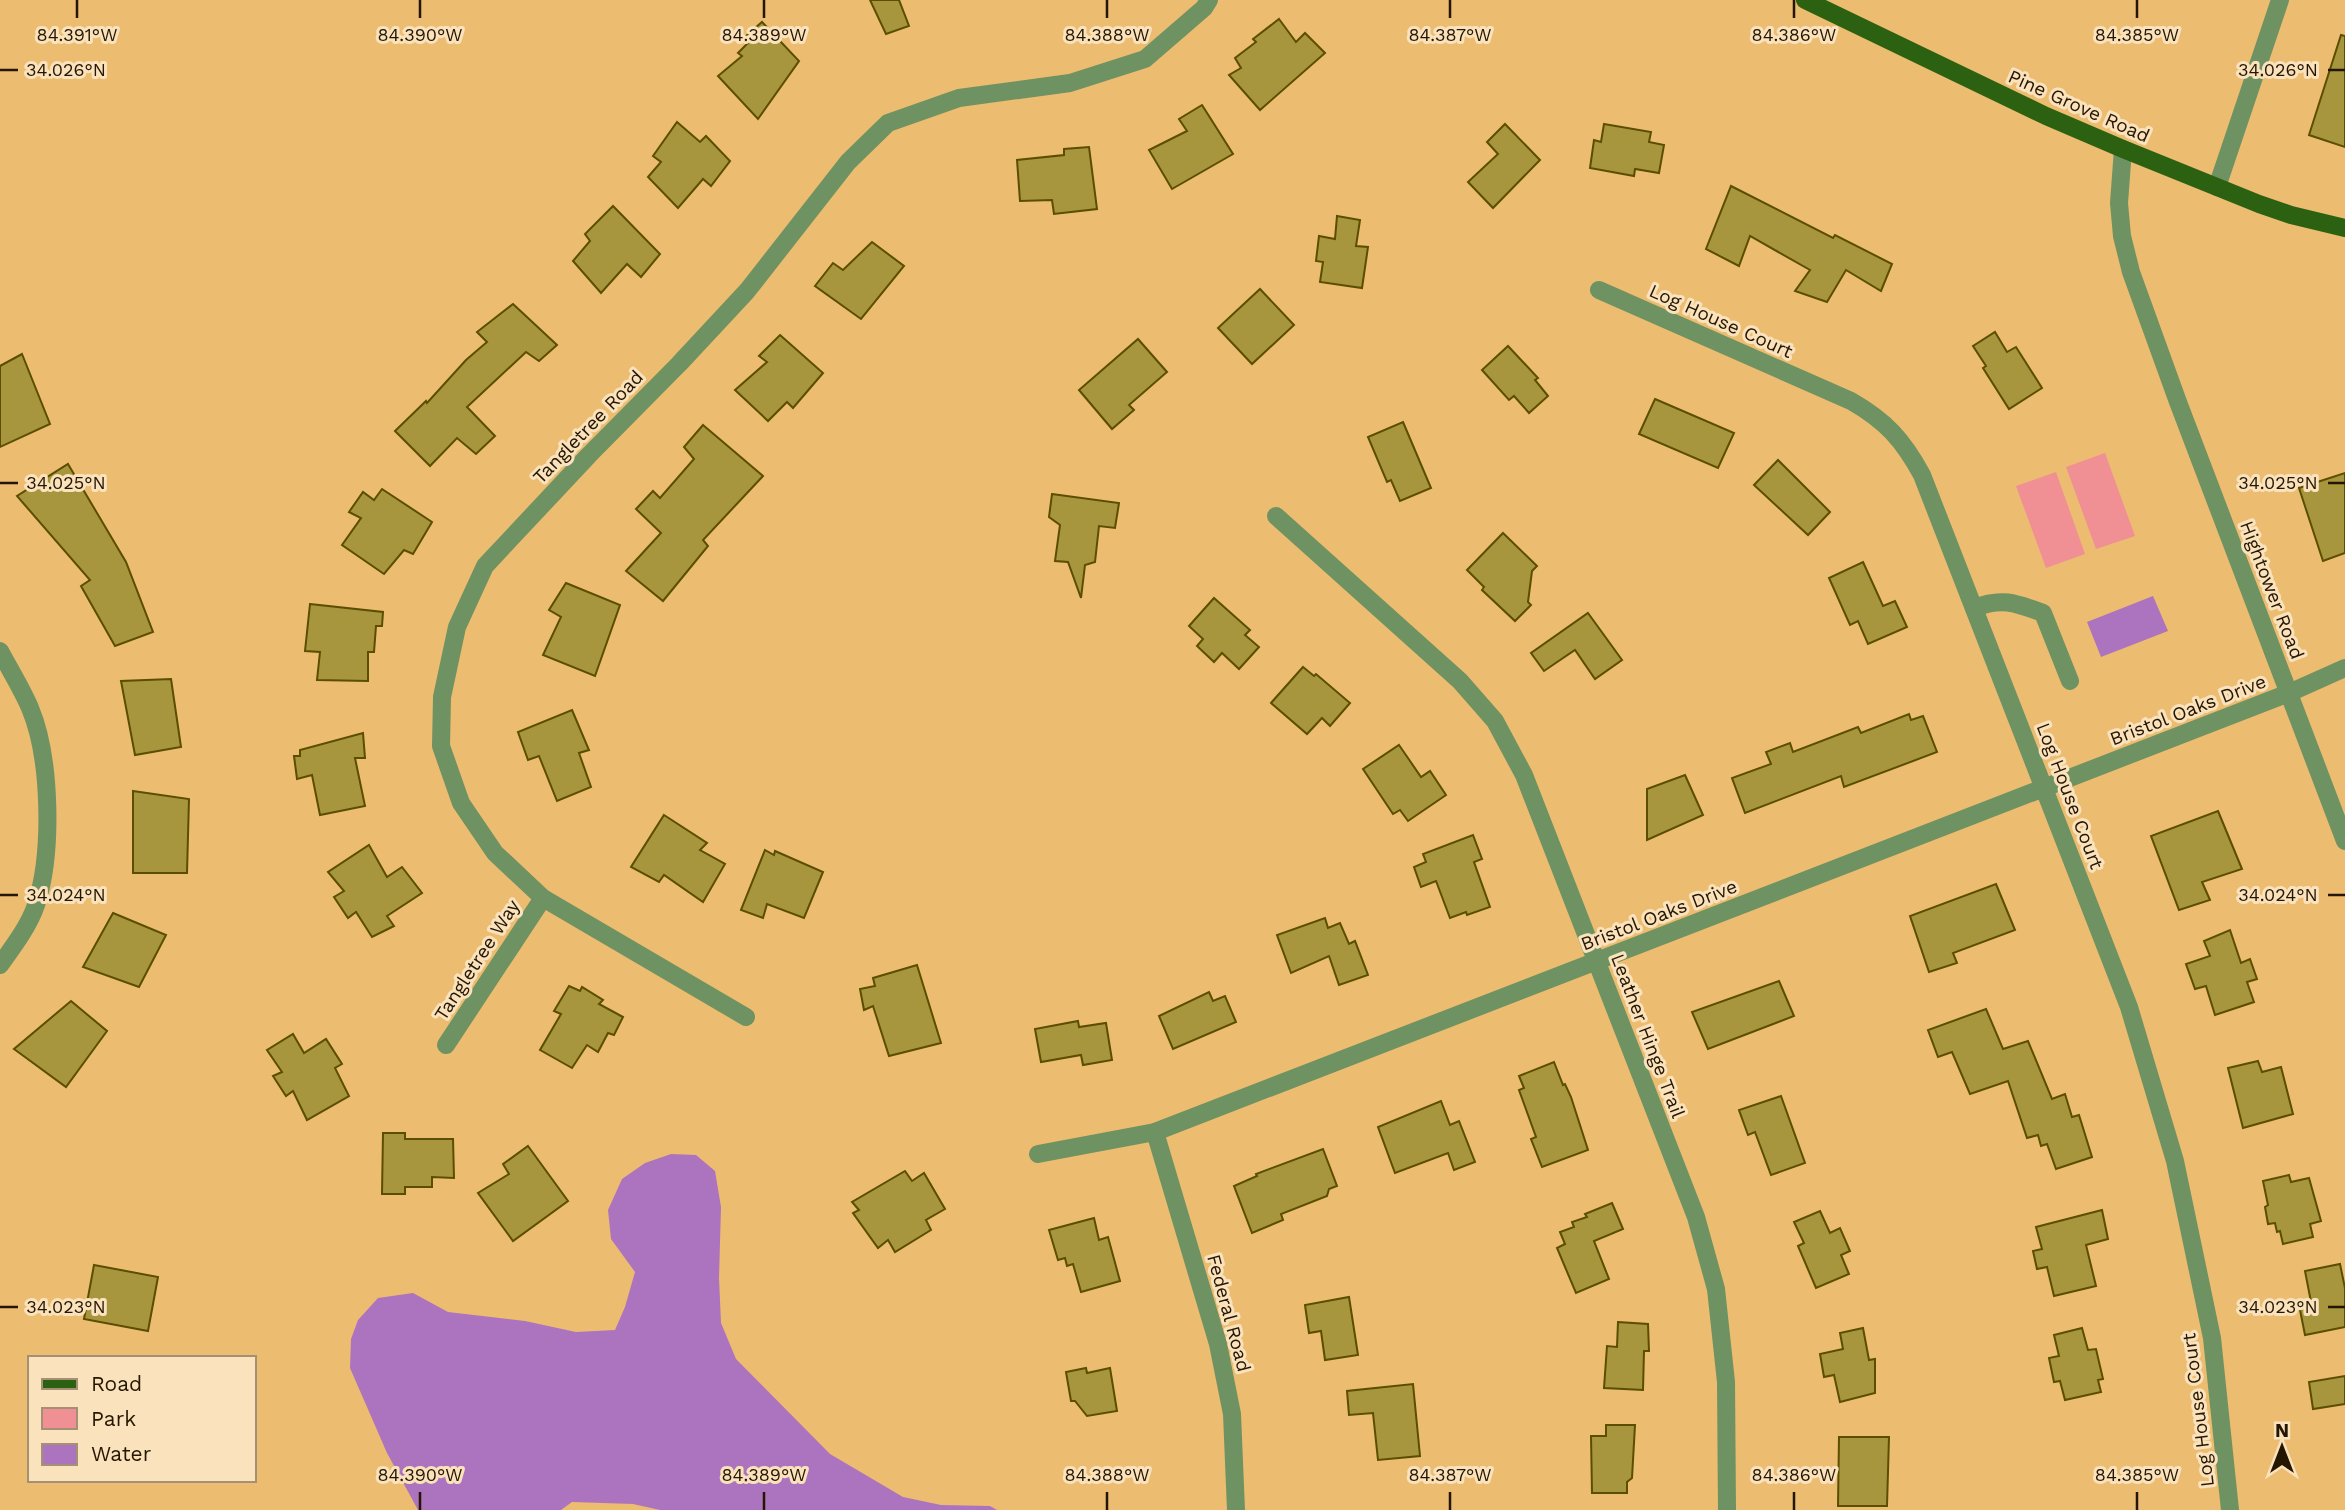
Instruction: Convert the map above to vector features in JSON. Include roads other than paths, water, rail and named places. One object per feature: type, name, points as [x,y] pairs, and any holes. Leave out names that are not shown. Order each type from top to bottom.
[{"type":"main road","name":"Pine Grove Road","points":[[1805,0],[2046,116],[2123,149],[2291,215],[2345,228]]},
{"type":"street","name":"Tangletree Road","points":[[746,1017],[542,898],[495,853],[461,803],[441,746],[442,697],[457,627],[485,566],[747,291],[848,162],[888,123],[959,98],[1070,83],[1145,59],[1204,8],[1209,0]]},
{"type":"street","points":[[2217,187],[2280,0]]},
{"type":"street","name":"Hightower Road","points":[[2123,149],[2119,203],[2122,236],[2132,272],[2183,415],[2345,841]]},
{"type":"street","name":"Log House Court","points":[[1599,290],[1851,401],[1874,414],[1895,433],[1910,452],[1922,475],[2129,1007],[2175,1161],[2212,1338],[2231,1510]]},
{"type":"street","name":"Leather Hinge Trail","points":[[1276,516],[1460,681],[1495,721],[1524,775],[1696,1217],[1716,1289],[1726,1382],[1727,1510]]},
{"type":"street","points":[[1974,608],[1993,600],[2043,613],[2070,681]]},
{"type":"street","points":[[0,651],[31,709],[43,759],[47,796],[45,858],[35,906],[12,949],[0,965]]},
{"type":"street","name":"Bristol Oaks Drive","points":[[1038,1154],[1155,1132],[2289,693],[2345,668]]},
{"type":"street","name":"Tangletree Way","points":[[446,1045],[542,898]]},
{"type":"street","name":"Federal Road","points":[[1155,1132],[1218,1344],[1232,1414],[1236,1510]]},
{"type":"water","points":[[2153,596],[2168,631],[2101,657],[2087,622]]},
{"type":"water","points":[[671,1154],[696,1155],[715,1171],[721,1207],[721,1323],[736,1359],[830,1454],[903,1497],[941,1505],[990,1506],[997,1510],[660,1510],[633,1504],[572,1502],[561,1510],[418,1510],[387,1453],[350,1368],[351,1339],[358,1320],[378,1298],[413,1293],[448,1312],[525,1321],[576,1332],[615,1330],[635,1272],[611,1239],[608,1210],[622,1179],[645,1163]]}]
